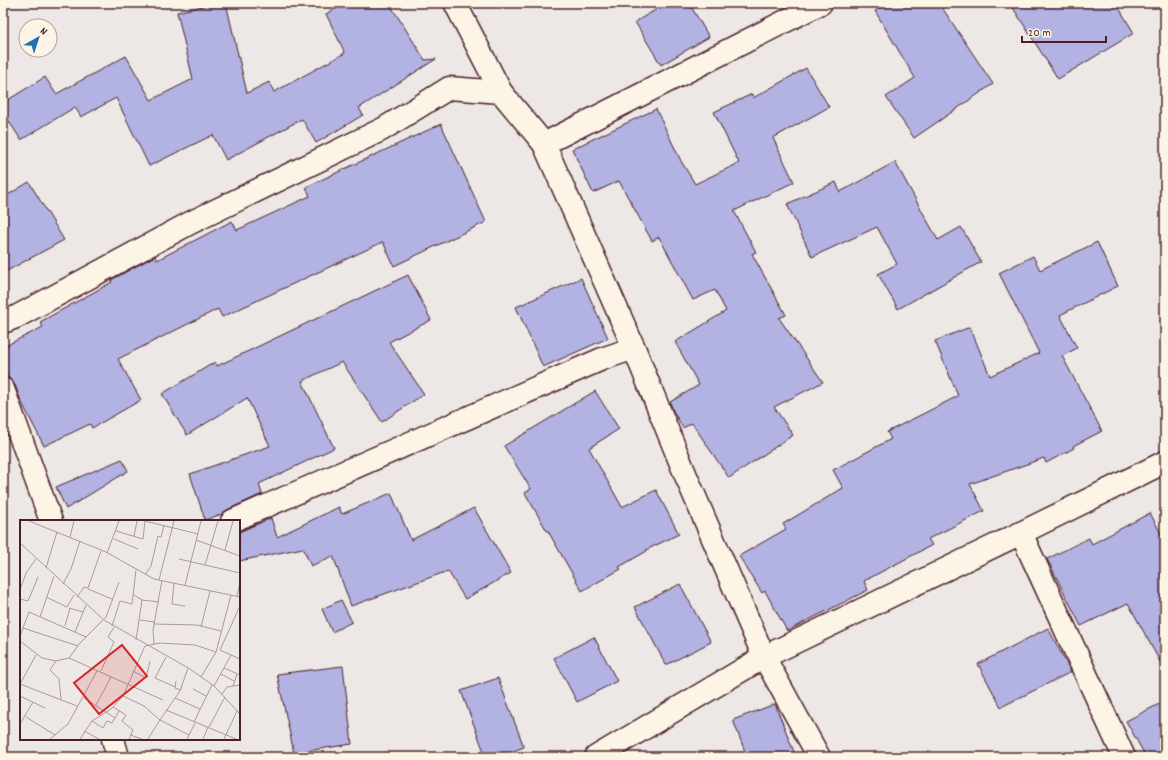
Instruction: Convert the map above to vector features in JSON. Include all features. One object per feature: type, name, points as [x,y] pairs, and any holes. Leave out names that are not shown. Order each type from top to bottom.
[{"type":"street","points":[[455,3],[501,92],[544,144],[634,348],[686,476],[764,658],[819,757]]},
{"type":"street","points":[[544,144],[821,3]]},
{"type":"street","points":[[3,322],[16,317],[190,223],[383,129],[449,88],[501,92]]},
{"type":"street","points":[[234,520],[602,359],[634,348]]},
{"type":"street","points":[[3,389],[51,520]]},
{"type":"street","points":[[596,757],[764,658],[1165,462]]},
{"type":"street","points":[[1022,533],[1124,757]]},
{"type":"street","points":[[113,740],[118,757]]},
{"type":"building","points":[[216,3],[226,3],[247,93],[269,82],[274,92],[345,53],[326,14],[347,3],[389,3],[425,60],[436,59],[359,108],[363,115],[316,143],[302,119],[226,160],[213,135],[149,166],[116,98],[81,117],[75,107],[21,140],[3,112],[3,103],[45,77],[56,94],[126,56],[151,100],[193,79],[177,12]]},
{"type":"building","points":[[667,3],[689,3],[709,37],[661,65],[635,22]]},
{"type":"building","points":[[889,3],[939,3],[993,84],[914,138],[886,97],[915,78],[875,11]]},
{"type":"building","points":[[1010,3],[1116,3],[1134,33],[1058,79]]},
{"type":"building","points":[[806,68],[829,107],[773,138],[794,182],[734,211],[756,252],[752,254],[786,315],[779,318],[823,382],[774,407],[793,435],[729,478],[692,423],[683,428],[673,411],[670,402],[699,385],[675,342],[726,311],[715,290],[693,300],[659,237],[652,241],[619,181],[593,193],[572,149],[656,109],[681,161],[695,184],[739,163],[714,112],[752,94],[753,98]]},
{"type":"building","points":[[441,124],[486,222],[394,266],[383,242],[222,317],[218,309],[118,359],[141,400],[92,428],[90,424],[44,446],[21,401],[15,385],[9,378],[3,366],[3,347],[43,327],[40,322],[155,256],[157,260],[232,221],[237,230],[310,196],[306,187]]},
{"type":"building","points":[[895,162],[938,240],[961,227],[981,262],[898,309],[878,274],[897,264],[877,227],[812,257],[787,204],[836,182],[840,192]]},
{"type":"building","points":[[29,182],[64,240],[3,273],[3,198]]},
{"type":"building","points":[[1097,242],[1118,286],[1060,315],[1077,348],[1062,356],[1102,431],[1073,446],[1074,448],[1046,463],[1044,458],[970,484],[984,511],[928,539],[932,545],[864,581],[868,590],[787,631],[765,591],[762,593],[739,556],[786,529],[783,524],[843,488],[833,470],[891,439],[887,432],[958,396],[935,341],[970,327],[990,376],[1039,353],[999,273],[1033,256],[1040,270]]},
{"type":"building","points":[[408,275],[431,320],[389,342],[424,394],[382,422],[342,362],[302,381],[334,448],[259,484],[262,494],[227,510],[222,514],[205,520],[190,474],[270,446],[247,398],[187,435],[162,394],[215,362],[217,366]]},
{"type":"building","points":[[581,278],[608,338],[543,367],[516,307]]},
{"type":"building","points":[[595,391],[619,429],[589,448],[622,507],[656,490],[679,534],[646,550],[647,551],[619,567],[621,569],[582,591],[525,493],[531,489],[504,446]]},
{"type":"building","points":[[122,459],[128,471],[66,509],[56,487]]},
{"type":"building","points":[[391,493],[411,540],[474,508],[511,573],[465,599],[448,571],[351,606],[333,556],[311,566],[303,548],[240,561],[240,532],[271,518],[277,537],[339,507],[342,514]]},
{"type":"building","points":[[1150,513],[1165,541],[1165,671],[1128,603],[1081,626],[1047,559],[1089,538],[1092,544]]},
{"type":"building","points":[[680,584],[711,642],[666,665],[635,607]]},
{"type":"building","points":[[341,600],[352,622],[332,632],[322,609]]},
{"type":"building","points":[[1048,628],[1071,672],[1001,707],[978,664]]},
{"type":"building","points":[[594,637],[617,681],[577,702],[554,658]]},
{"type":"building","points":[[343,666],[352,744],[294,753],[277,674]]},
{"type":"building","points":[[498,678],[524,747],[497,757],[486,757],[461,691]]},
{"type":"building","points":[[1165,701],[1165,757],[1146,757],[1126,721]]},
{"type":"building","points":[[775,704],[796,757],[747,757],[733,720]]}]
